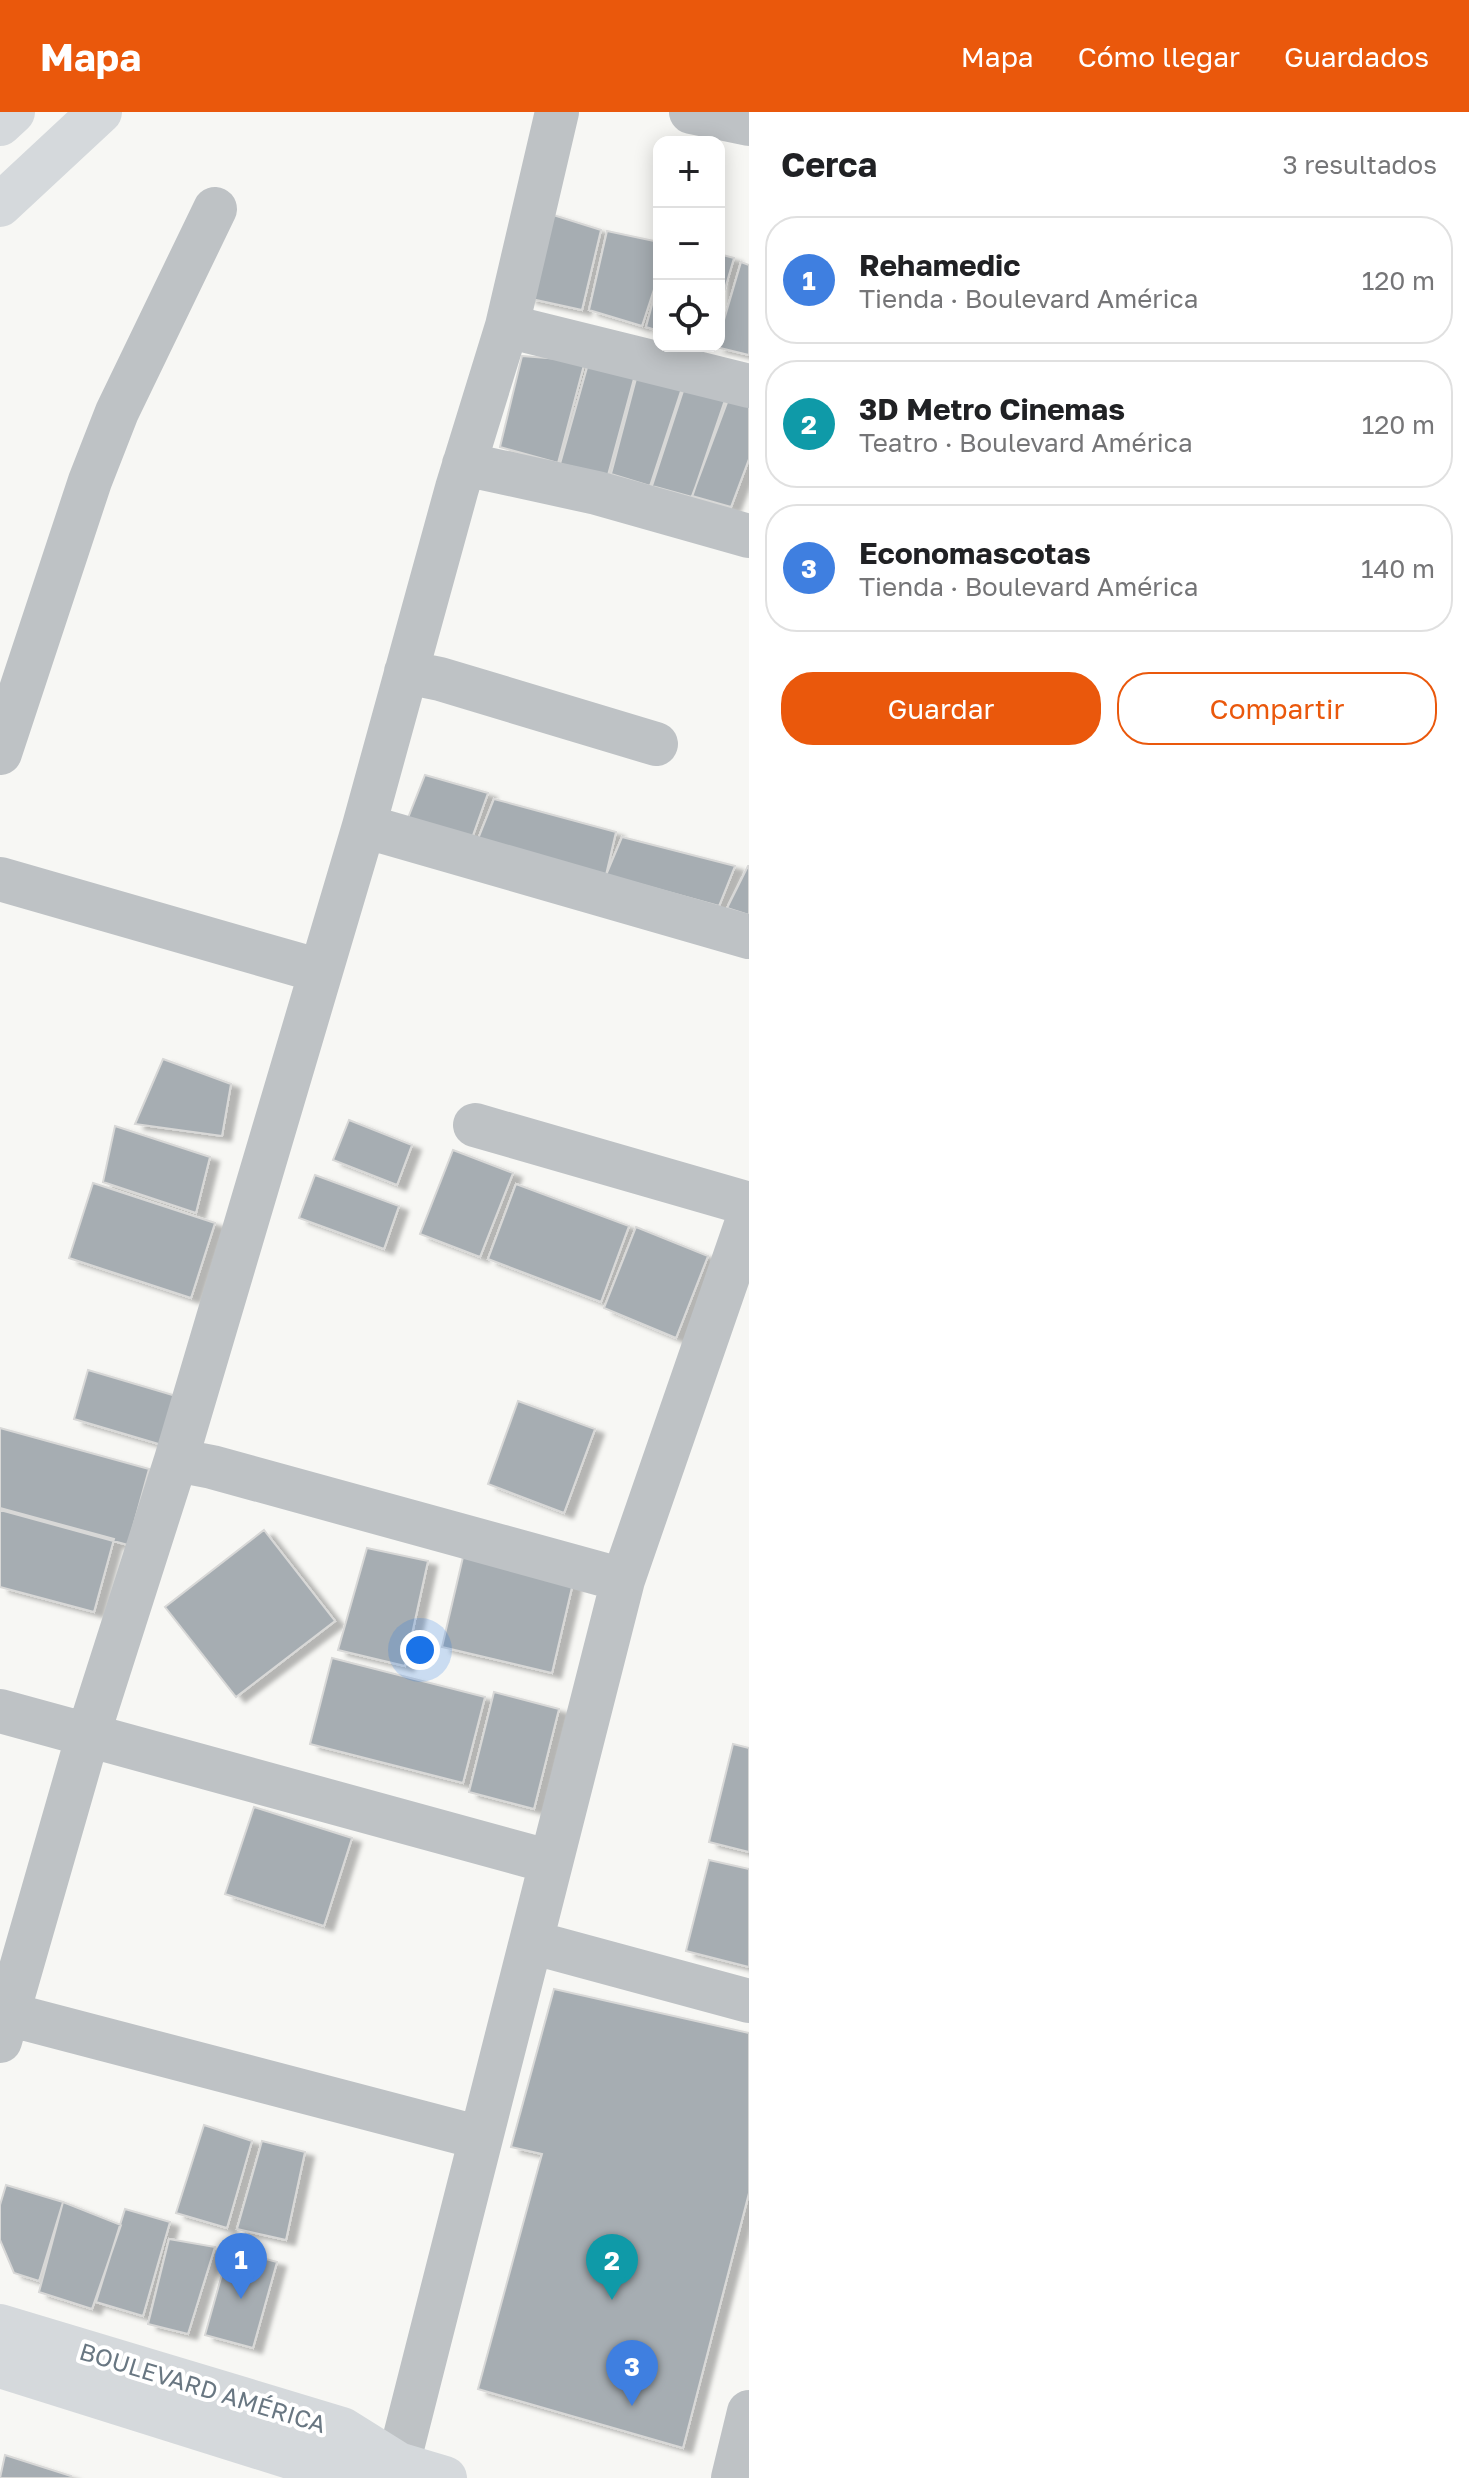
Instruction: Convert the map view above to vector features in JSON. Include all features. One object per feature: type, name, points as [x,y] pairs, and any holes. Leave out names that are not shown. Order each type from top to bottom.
[{"type":"main road","points":[[0,124],[13,112]]},
{"type":"main road","points":[[0,205],[100,112]]},
{"type":"main road","name":"BOULEVARD AMÉRICA","points":[[0,2326],[342,2429],[398,2464],[445,2478]]},
{"type":"main road","name":"BOULEVARD AMÉRICA","points":[[0,2366],[328,2469],[398,2464]]},
{"type":"street","points":[[481,2138],[2,2022],[88,1735],[176,1460],[364,826],[464,464],[507,326],[557,112]]},
{"type":"street","points":[[691,112],[749,124]]},
{"type":"street","points":[[0,753],[90,481],[117,412],[215,209]]},
{"type":"street","points":[[507,326],[749,386]]},
{"type":"street","points":[[464,464],[597,493],[749,536]]},
{"type":"street","points":[[406,672],[440,679],[656,744]]},
{"type":"street","points":[[364,826],[749,937]]},
{"type":"street","points":[[0,879],[320,971]]},
{"type":"street","points":[[475,1125],[749,1204]]},
{"type":"street","points":[[398,2464],[623,1580],[749,1216]]},
{"type":"street","points":[[176,1460],[212,1467],[623,1580]]},
{"type":"street","points":[[0,1711],[551,1862]]},
{"type":"street","points":[[531,1942],[749,2001]]},
{"type":"street","points":[[733,2478],[749,2412]]},
{"type":"building","points":[[547,213],[601,230],[582,310],[527,298]]},
{"type":"building","points":[[607,231],[653,241],[653,292],[642,326],[589,310]]},
{"type":"building","points":[[725,256],[734,258],[725,289]]},
{"type":"building","points":[[741,262],[749,265],[749,355],[725,349],[725,317]]},
{"type":"building","points":[[653,301],[653,329],[646,327]]},
{"type":"building","points":[[522,356],[585,361],[558,463],[500,447]]},
{"type":"building","points":[[588,364],[635,375],[608,475],[560,464]]},
{"type":"building","points":[[637,375],[682,388],[650,486],[611,474]]},
{"type":"building","points":[[684,388],[725,400],[692,497],[652,486]]},
{"type":"building","points":[[728,400],[749,406],[749,459],[731,507],[692,496]]},
{"type":"building","points":[[425,775],[488,793],[472,838],[408,818]]},
{"type":"building","points":[[494,799],[616,832],[606,875],[478,839]]},
{"type":"building","points":[[622,837],[735,866],[719,906],[606,875]]},
{"type":"building","points":[[749,866],[749,915],[727,908]]},
{"type":"building","points":[[163,1059],[231,1084],[222,1136],[135,1124]]},
{"type":"building","points":[[349,1120],[412,1145],[397,1185],[333,1160]]},
{"type":"building","points":[[115,1126],[210,1157],[196,1213],[103,1182]]},
{"type":"building","points":[[453,1150],[513,1173],[480,1257],[420,1234]]},
{"type":"building","points":[[315,1175],[399,1206],[384,1249],[299,1218]]},
{"type":"building","points":[[93,1183],[215,1223],[191,1298],[69,1258]]},
{"type":"building","points":[[516,1184],[629,1226],[601,1302],[488,1259]]},
{"type":"building","points":[[636,1227],[708,1256],[676,1338],[604,1308]]},
{"type":"building","points":[[88,1370],[176,1396],[162,1445],[74,1419]]},
{"type":"building","points":[[518,1401],[595,1429],[564,1513],[488,1484]]},
{"type":"building","points":[[0,1428],[149,1469],[128,1545],[0,1510]]},
{"type":"building","points":[[0,1508],[114,1539],[94,1612],[0,1587]]},
{"type":"building","points":[[264,1530],[335,1621],[236,1697],[165,1607]]},
{"type":"building","points":[[367,1548],[428,1561],[405,1666],[338,1650]]},
{"type":"building","points":[[463,1557],[573,1583],[552,1673],[442,1647]]},
{"type":"building","points":[[332,1658],[485,1697],[463,1783],[310,1744]]},
{"type":"building","points":[[494,1692],[559,1709],[534,1809],[469,1792]]},
{"type":"building","points":[[733,1744],[749,1748],[749,1852],[709,1842]]},
{"type":"building","points":[[254,1807],[352,1838],[324,1926],[225,1894]]},
{"type":"building","points":[[709,1860],[749,1869],[749,1967],[686,1951]]},
{"type":"building","points":[[554,1989],[749,2033],[749,2193],[683,2448],[478,2389],[542,2154],[511,2147]]},
{"type":"building","points":[[204,2125],[252,2141],[227,2228],[176,2213]]},
{"type":"building","points":[[262,2141],[305,2152],[286,2240],[237,2229]]},
{"type":"building","points":[[6,2185],[63,2202],[39,2281],[14,2273],[0,2240],[0,2205]]},
{"type":"building","points":[[63,2202],[121,2225],[92,2309],[39,2292]]},
{"type":"building","points":[[125,2209],[170,2222],[143,2316],[96,2302]]},
{"type":"building","points":[[169,2239],[215,2247],[188,2334],[148,2324]]},
{"type":"building","points":[[229,2249],[277,2262],[253,2348],[205,2335]]},
{"type":"building","points":[[5,2455],[71,2476],[71,2478],[0,2478]]},
{"type":"place","name":"Rehamedic","points":[[241,2299]]},
{"type":"place","name":"3D Metro Cinemas","points":[[612,2300]]},
{"type":"place","name":"Economascotas","points":[[632,2406]]}]
